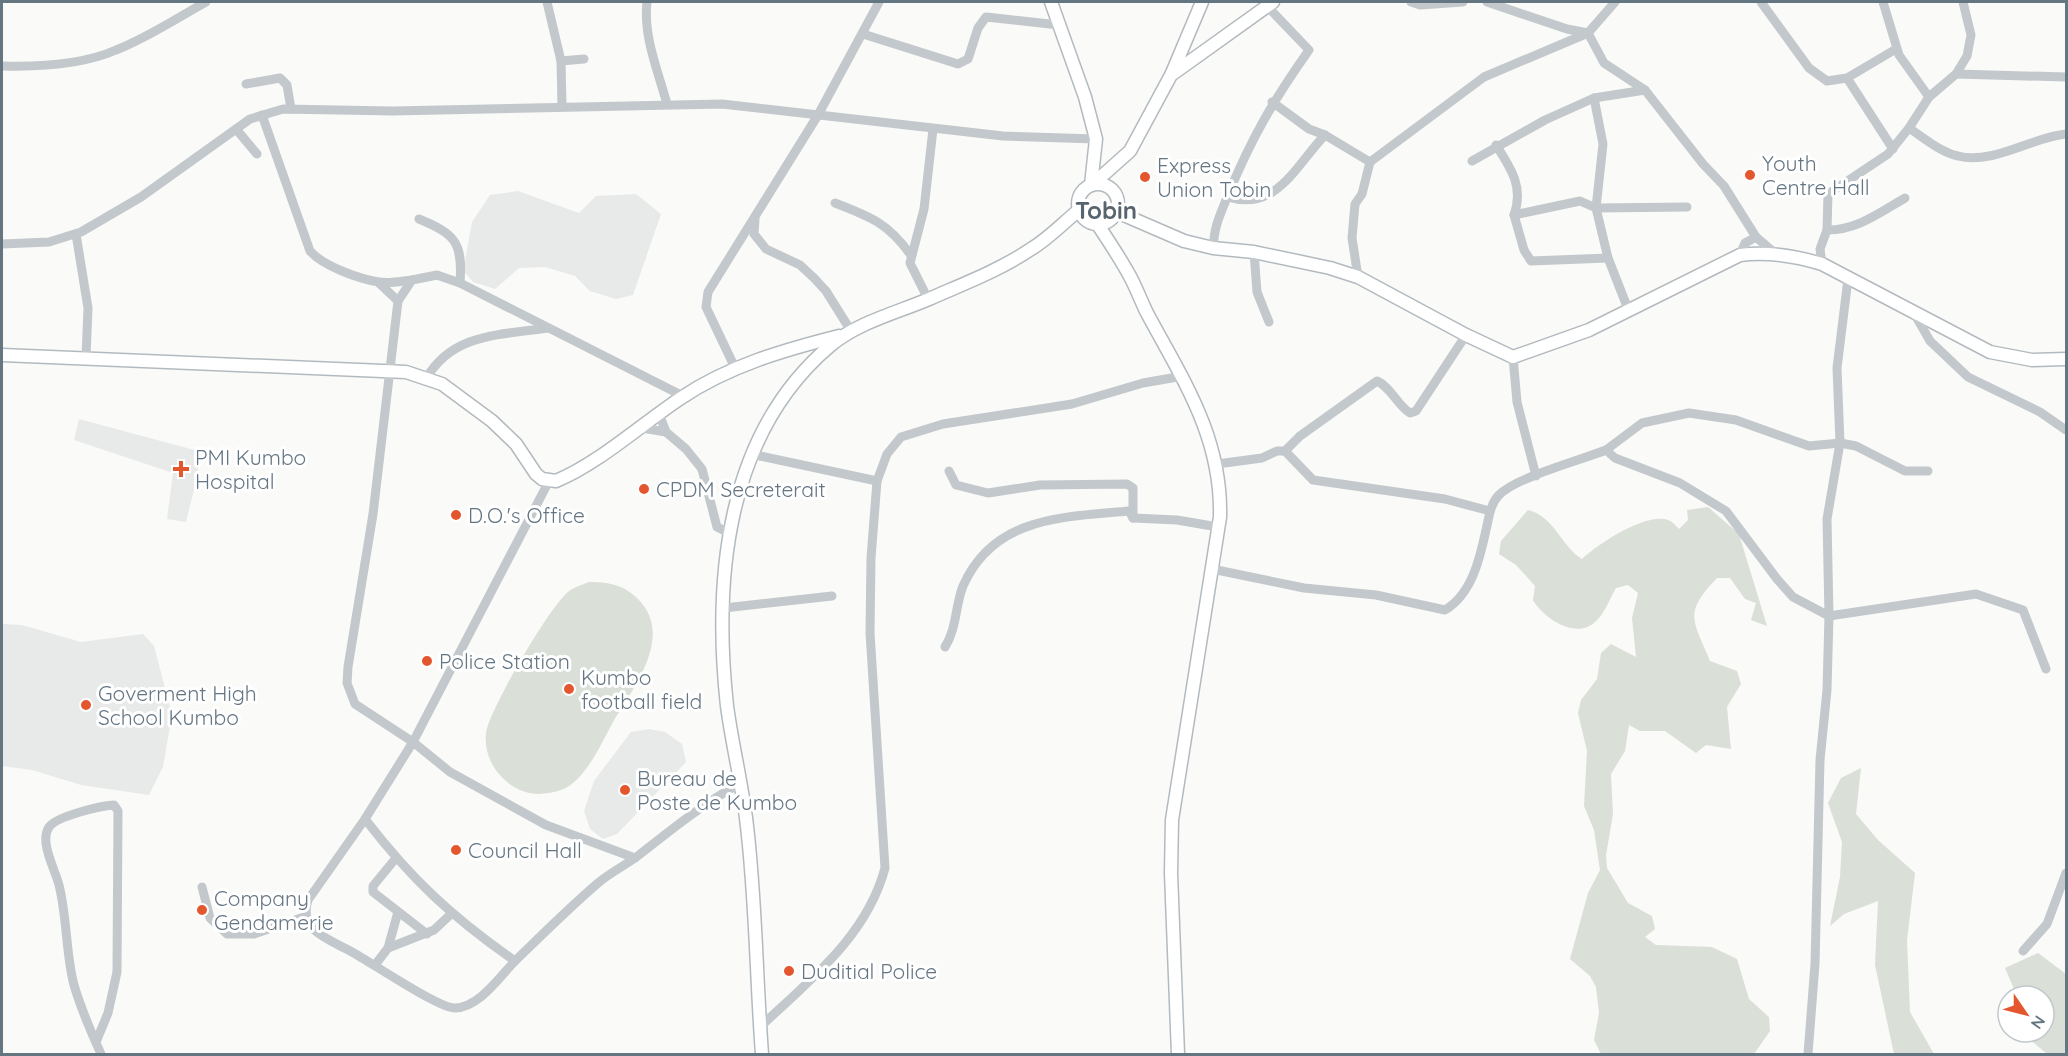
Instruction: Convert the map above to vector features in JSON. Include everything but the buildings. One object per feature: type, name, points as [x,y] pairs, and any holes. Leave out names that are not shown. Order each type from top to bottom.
[{"type":"street","points":[[2,66],[28,66],[86,59],[116,51],[206,2]]},
{"type":"street","points":[[547,2],[561,61],[562,106]]},
{"type":"street","points":[[647,2],[646,15],[650,41],[668,104]]},
{"type":"street","points":[[736,369],[722,345],[706,300],[725,263],[818,115],[879,2]]},
{"type":"street","points":[[1052,2],[1085,97],[1096,139],[1092,184]]},
{"type":"street","points":[[1178,1054],[1171,873],[1172,820],[1212,569],[1221,492],[1217,464],[1184,376],[1146,311],[1129,273],[1098,225],[1086,220],[1079,210],[1080,195],[1130,151],[1171,75],[1202,2]]},
{"type":"street","points":[[1411,2],[1420,5],[1463,2]]},
{"type":"street","points":[[1487,2],[1567,29],[1588,33]]},
{"type":"street","points":[[1358,277],[1352,238],[1355,204],[1362,194],[1370,162],[1393,142],[1407,137],[1472,84],[1588,33],[1615,2]]},
{"type":"street","points":[[1761,2],[1809,68],[1827,81],[1847,78],[1896,49]]},
{"type":"street","points":[[1883,2],[1896,49],[1904,66],[1929,97]]},
{"type":"street","points":[[1822,264],[1820,249],[1827,230],[1827,199],[1831,190],[1893,149],[1910,128],[1929,97],[1956,74],[1967,56],[1971,35],[1963,2]]},
{"type":"street","points":[[1171,75],[1270,4],[1309,50],[1272,102],[1248,146],[1215,224],[1214,248]]},
{"type":"street","points":[[863,34],[958,64],[968,59],[978,28],[986,17],[1059,25]]},
{"type":"street","points":[[1588,33],[1604,63],[1645,90],[1703,164],[1724,186],[1756,237],[1777,255]]},
{"type":"street","points":[[561,61],[584,59]]},
{"type":"street","points":[[1956,74],[2067,77]]},
{"type":"street","points":[[246,84],[280,78],[287,85],[291,109]]},
{"type":"street","points":[[1847,78],[1893,149]]},
{"type":"street","points":[[1472,161],[1496,145],[1594,98],[1645,90]]},
{"type":"street","points":[[1594,98],[1603,144],[1596,208],[1608,258],[1628,309]]},
{"type":"street","points":[[1272,102],[1309,129],[1324,135],[1370,162]]},
{"type":"street","points":[[2,244],[49,242],[76,234],[141,197],[236,129],[262,115],[291,109],[393,111],[722,104],[1003,136],[1096,139]]},
{"type":"street","points":[[262,115],[310,251],[327,265],[380,283],[437,275],[460,282],[683,396]]},
{"type":"street","points":[[1910,128],[1944,151],[1959,157],[1976,157],[2046,136],[2067,134]]},
{"type":"street","points":[[236,129],[257,154]]},
{"type":"street","points":[[928,299],[910,263],[910,254],[924,209],[933,129]]},
{"type":"street","points":[[1228,197],[1244,202],[1268,195],[1282,185],[1324,135]]},
{"type":"street","points":[[1496,145],[1517,182],[1518,203],[1514,215],[1524,250],[1531,261],[1608,258]]},
{"type":"street","points":[[1092,184],[1104,184],[1114,191],[1119,201],[1117,212],[1109,221],[1098,225]]},
{"type":"street","points":[[1827,230],[1845,230],[1858,225],[1905,198]]},
{"type":"street","points":[[1514,215],[1580,201],[1596,208],[1687,207]]},
{"type":"street","points":[[835,203],[875,218],[900,240],[910,254]]},
{"type":"street","points":[[2,355],[390,369],[449,388],[498,426],[516,444],[536,474],[549,481],[561,479],[642,428],[683,396],[736,369],[786,349],[847,333],[928,299],[1032,249],[1079,210]]},
{"type":"street","points":[[1117,212],[1184,241],[1214,248],[1254,252],[1330,268],[1358,277],[1466,335],[1513,357],[1589,330],[1740,255],[1759,252],[1799,257],[1822,264],[1990,352],[2032,360],[2067,359]]},
{"type":"street","points":[[756,215],[754,234],[766,249],[800,265],[814,278],[826,291],[847,333]]},
{"type":"street","points":[[419,219],[451,235],[458,246],[460,282]]},
{"type":"street","points":[[76,234],[88,309],[86,357]]},
{"type":"street","points":[[1740,255],[1745,243],[1756,237]]},
{"type":"street","points":[[1254,252],[1257,292],[1269,322]]},
{"type":"street","points":[[1808,1054],[1815,964],[1820,760],[1827,690],[1829,616],[1827,519],[1840,443],[1837,368],[1848,279]]},
{"type":"street","points":[[412,280],[399,301],[373,514],[347,683],[355,704],[413,742],[450,772],[546,825],[635,858]]},
{"type":"street","points":[[380,283],[399,301]]},
{"type":"street","points":[[1914,313],[1930,340],[1968,377],[2040,412],[2067,430]]},
{"type":"street","points":[[426,379],[435,363],[452,349],[481,338],[548,328]]},
{"type":"street","points":[[762,1054],[746,816],[739,784],[725,677],[724,608],[729,533],[738,490],[762,428],[782,397],[810,365],[847,333]]},
{"type":"street","points":[[1285,452],[1300,436],[1377,381],[1383,384],[1405,410],[1410,413],[1416,411],[1466,335]]},
{"type":"street","points":[[1513,357],[1517,402],[1536,476]]},
{"type":"street","points":[[760,1027],[831,960],[867,917],[879,891],[885,868],[870,633],[871,558],[877,481],[887,454],[901,437],[943,424],[1072,404],[1143,383],[1184,376]]},
{"type":"street","points":[[1212,569],[1304,588],[1376,595],[1445,610],[1458,602],[1466,591],[1482,551],[1490,511],[1498,496],[1536,476],[1606,450],[1642,423],[1689,413],[1736,420],[1809,446],[1840,443],[1856,446],[1905,471],[1928,471]]},
{"type":"street","points":[[659,414],[666,432],[686,449],[702,468],[717,527],[729,533]]},
{"type":"street","points":[[642,428],[666,432]]},
{"type":"street","points":[[1606,450],[1615,458],[1680,483],[1726,511],[1793,597],[1829,616],[1976,594],[2024,610],[2046,669]]},
{"type":"street","points":[[1217,464],[1262,458],[1277,451],[1285,452],[1313,480],[1445,499],[1490,511]]},
{"type":"street","points":[[751,454],[877,481]]},
{"type":"street","points":[[949,471],[956,485],[988,493],[1040,485],[1127,484],[1133,488],[1133,518]]},
{"type":"street","points":[[304,917],[308,900],[365,819],[413,742],[549,481]]},
{"type":"street","points":[[945,647],[951,638],[957,602],[970,573],[1004,535],[1024,527],[1096,513],[1129,510],[1133,518]]},
{"type":"street","points":[[1133,518],[1176,520],[1218,527]]},
{"type":"street","points":[[724,608],[832,596]]},
{"type":"street","points":[[304,917],[325,937],[438,1004],[453,1008],[466,1006],[480,997],[514,961],[600,881],[635,858],[710,800],[739,784]]},
{"type":"street","points":[[96,1042],[114,992],[119,953],[116,869],[118,810],[114,805],[57,820],[47,832],[46,842],[62,897],[73,982],[96,1042],[101,1054]]},
{"type":"street","points":[[365,819],[396,858],[451,914],[514,961]]},
{"type":"street","points":[[396,858],[373,886],[373,892],[427,934]]},
{"type":"street","points":[[2023,951],[2047,924],[2067,873]]},
{"type":"street","points":[[202,887],[210,918],[227,934],[254,934],[304,917]]},
{"type":"street","points":[[375,965],[388,948],[398,912]]},
{"type":"street","points":[[388,948],[427,934],[451,914]]},
{"type":"shaded area","points":[[518,191],[579,213],[596,196],[636,194],[661,214],[633,295],[616,299],[590,291],[575,276],[545,267],[519,268],[495,289],[473,282],[465,273],[464,266],[472,222],[490,195]]},
{"type":"shaded area","name":"PMI Kumbo Hospital","points":[[79,419],[198,451],[198,474],[186,522],[167,519],[173,473],[74,440]]},
{"type":"shaded area","points":[[1708,507],[1739,534],[1767,626],[1751,620],[1756,603],[1745,599],[1730,578],[1717,578],[1699,600],[1694,617],[1710,661],[1737,671],[1741,684],[1727,707],[1731,749],[1706,745],[1696,753],[1665,731],[1640,731],[1629,725],[1625,751],[1611,774],[1613,814],[1606,855],[1607,868],[1628,903],[1652,916],[1655,929],[1645,937],[1656,945],[1712,947],[1737,959],[1749,999],[1769,1017],[1770,1031],[1754,1054],[1601,1054],[1594,1040],[1599,1013],[1596,987],[1590,976],[1570,959],[1588,893],[1600,870],[1594,830],[1584,806],[1587,751],[1578,713],[1581,700],[1597,679],[1601,653],[1611,644],[1636,657],[1632,618],[1638,593],[1628,585],[1616,588],[1602,614],[1588,627],[1580,629],[1561,625],[1544,614],[1533,600],[1535,586],[1516,565],[1499,554],[1501,541],[1528,510],[1545,519],[1582,559],[1599,545],[1635,525],[1659,519],[1669,521],[1679,529],[1688,520],[1687,510]]},
{"type":"shaded area","name":"Kumbo football field","points":[[589,582],[616,585],[638,599],[648,614],[653,629],[652,645],[647,662],[596,754],[579,777],[566,788],[557,791],[539,794],[526,792],[510,784],[497,771],[490,760],[486,733],[509,682],[548,617],[568,592]]},
{"type":"shaded area","name":"Goverment High School Kumbo","points":[[2,624],[22,625],[81,642],[143,634],[154,646],[172,715],[163,767],[149,795],[81,785],[32,770],[2,766]]},
{"type":"shaded area","name":"Bureau de Poste de Kumbo","points":[[649,729],[665,732],[682,744],[686,762],[617,834],[603,839],[590,829],[584,811],[594,781],[631,732]]},
{"type":"shaded area","points":[[1861,768],[1856,814],[1878,840],[1915,873],[1907,940],[1910,1012],[1934,1054],[1894,1054],[1875,965],[1878,901],[1844,914],[1830,926],[1840,877],[1842,842],[1828,803],[1841,778]]},
{"type":"shaded area","points":[[2038,953],[2066,974],[2066,1054],[2047,1054],[2035,1044],[2056,1044],[2056,984],[2012,984],[2005,968]]},
{"type":"place","name":"Youth Centre Hall","points":[[1750,175]]},
{"type":"place","name":"Express Union Tobin","points":[[1145,177]]},
{"type":"place","name":"PMI Kumbo Hospital","points":[[181,469]]},
{"type":"place","name":"CPDM Secreterait","points":[[644,489]]},
{"type":"place","name":"D.O.'s Office","points":[[456,515]]},
{"type":"place","name":"Police Station","points":[[427,661]]},
{"type":"place","name":"Kumbo football field","points":[[569,689]]},
{"type":"place","name":"Goverment High School Kumbo","points":[[86,705]]},
{"type":"place","name":"Bureau de Poste de Kumbo","points":[[625,790]]},
{"type":"place","name":"Council Hall","points":[[456,850]]},
{"type":"place","name":"Company Gendamerie","points":[[202,910]]},
{"type":"place","name":"Duditial Police","points":[[789,971]]},
{"type":"district","name":"Tobin","points":[[1106,210]]}]
